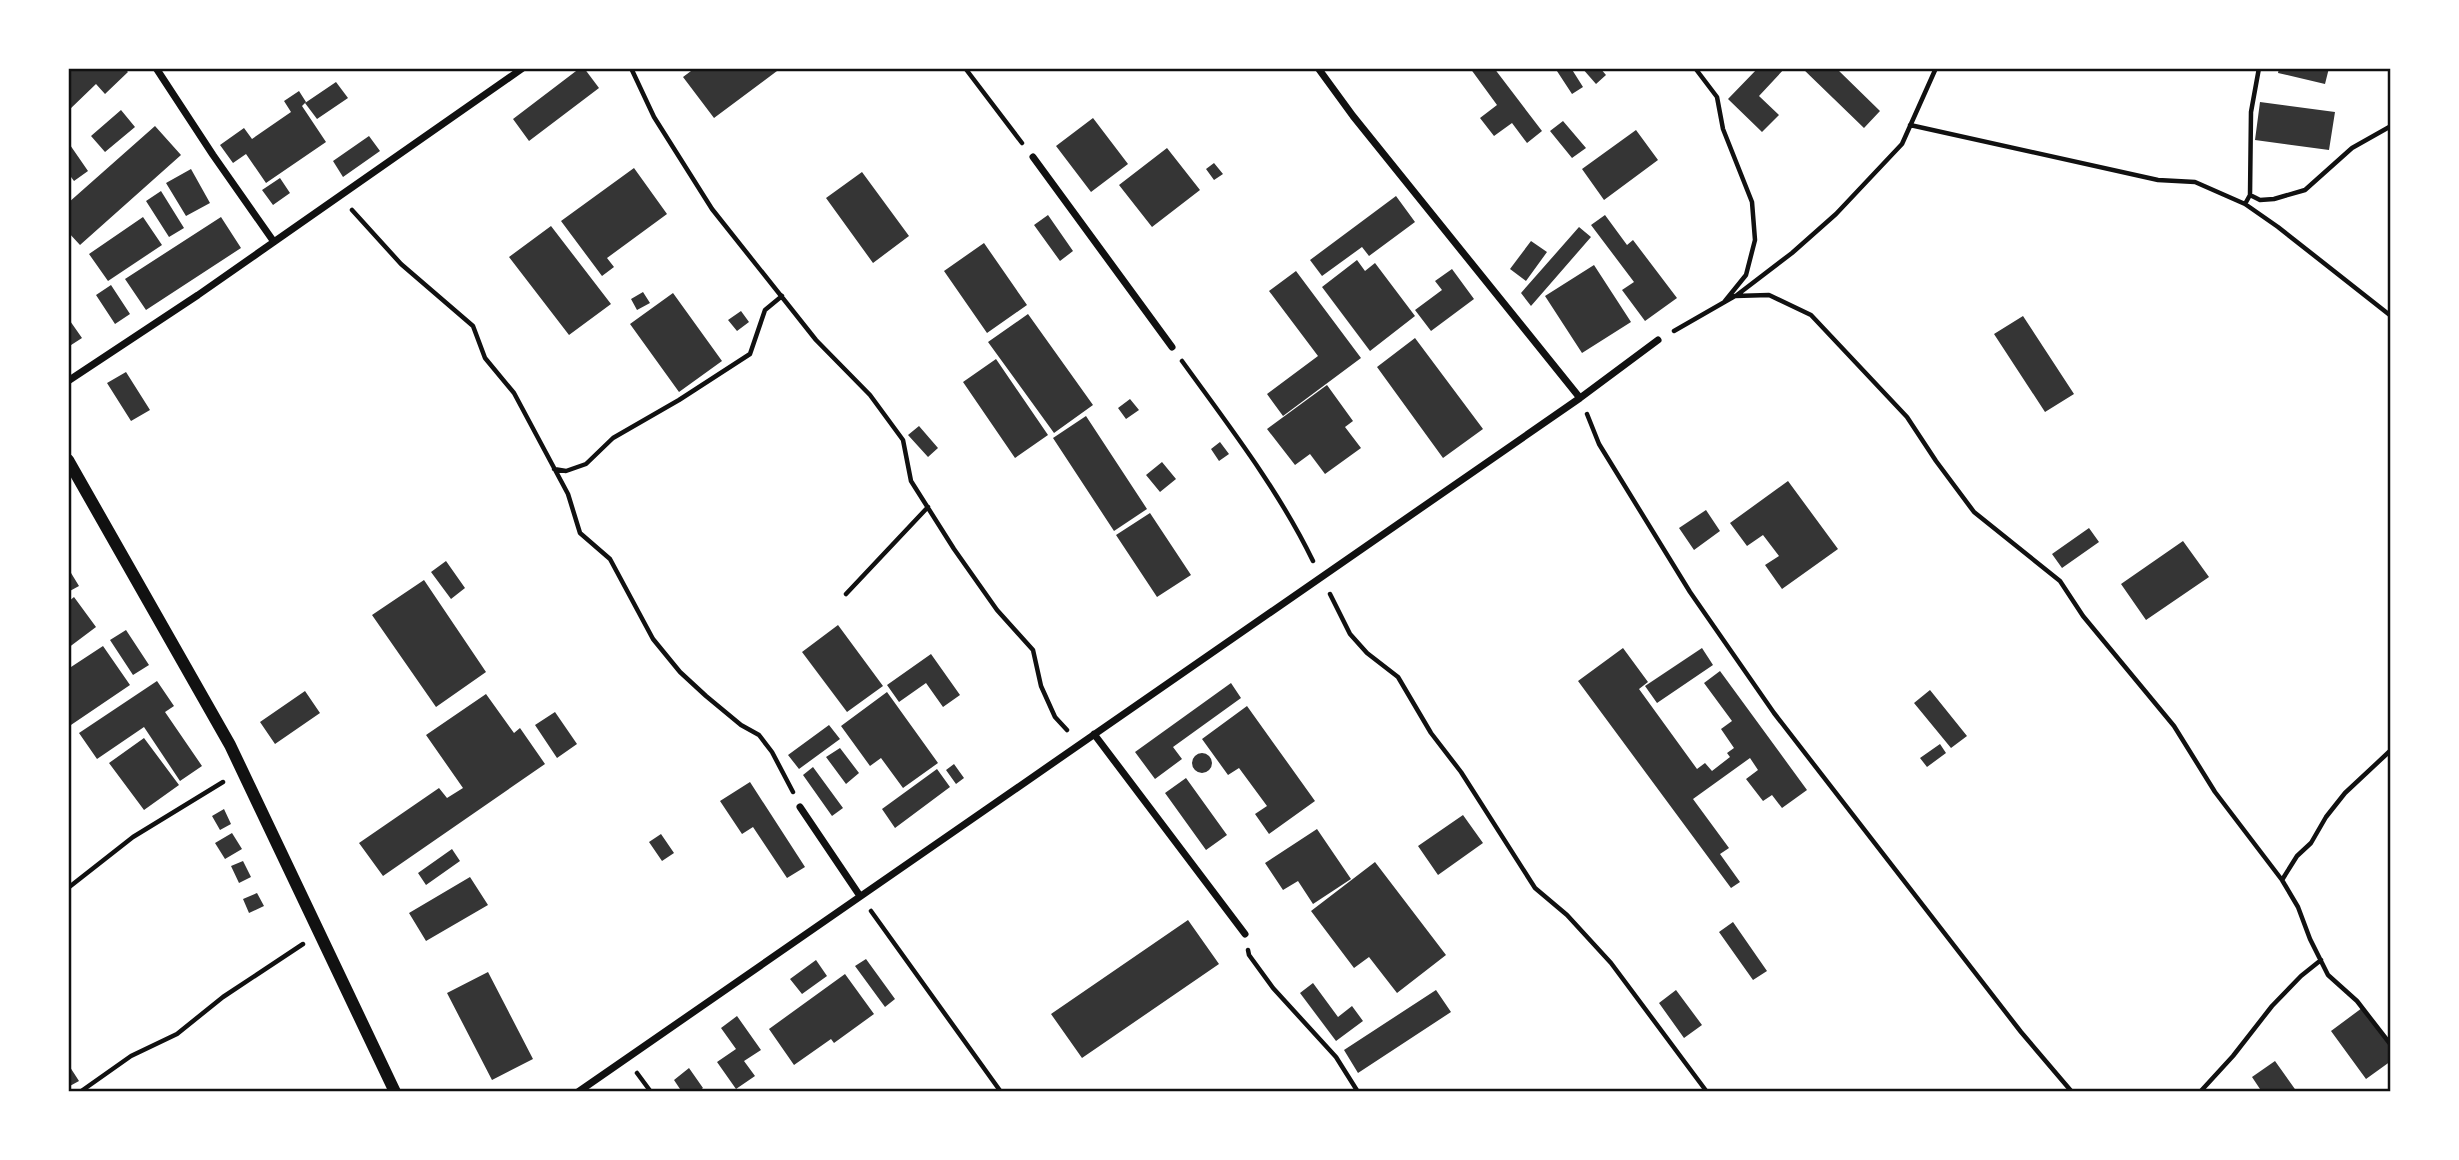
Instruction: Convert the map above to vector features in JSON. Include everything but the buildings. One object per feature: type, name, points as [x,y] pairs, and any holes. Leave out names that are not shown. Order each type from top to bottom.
[{"type":"street","points":[[156,68],[274,242]]},
{"type":"street","points":[[68,381],[274,242],[523,68]]},
{"type":"street","points":[[1318,68],[1353,116],[1580,398]]},
{"type":"street","points":[[1033,157],[1172,346]]},
{"type":"street","points":[[578,1092],[1580,398],[1658,340]]},
{"type":"street","points":[[68,460],[230,745],[395,1092]]},
{"type":"street","points":[[1094,734],[1245,934]]},
{"type":"street","points":[[800,807],[860,896]]},
{"type":"path","points":[[631,68],[654,117],[712,209],[816,340],[870,395],[903,440],[911,481],[954,549],[998,610],[1033,650],[1041,686],[1055,717],[1080,744]]},
{"type":"path","points":[[965,68],[1033,157]]},
{"type":"path","points":[[1695,68],[1717,97],[1723,129],[1752,202],[1755,240],[1746,275],[1722,304]]},
{"type":"path","points":[[1658,340],[1735,296],[1836,215],[1902,144],[1936,68]]},
{"type":"path","points":[[2245,204],[2250,195],[2251,113],[2259,68]]},
{"type":"path","points":[[1910,125],[2158,180],[2195,182],[2245,204],[2391,316]]},
{"type":"path","points":[[2250,195],[2260,200],[2274,199],[2305,190],[2351,148],[2391,126]]},
{"type":"path","points":[[340,196],[401,264],[473,327],[485,358],[513,393],[568,494],[580,533],[610,559],[653,639],[680,672],[741,725],[758,735],[772,752],[800,807]]},
{"type":"path","points":[[1735,296],[1769,295],[1811,315],[1907,417],[1975,512],[2060,581],[2082,616],[2174,726],[2215,792],[2282,880],[2298,907],[2328,975],[2357,1001],[2391,1045]]},
{"type":"path","points":[[554,469],[566,471],[586,464],[613,438],[679,400],[750,354],[765,310],[782,296]]},
{"type":"path","points":[[1172,346],[1259,466],[1296,526],[1350,634],[1367,653],[1398,677],[1535,888],[1567,915],[1611,964],[1707,1092]]},
{"type":"path","points":[[1580,398],[1599,444],[1690,593],[1774,713],[2021,1032],[2071,1092]]},
{"type":"path","points":[[846,594],[928,508]]},
{"type":"path","points":[[2282,880],[2345,793],[2391,750]]},
{"type":"path","points":[[68,888],[132,837],[242,771]]},
{"type":"path","points":[[860,896],[1001,1092]]},
{"type":"path","points":[[1245,934],[1249,955],[1273,988],[1336,1057],[1358,1092]]},
{"type":"path","points":[[80,1092],[131,1056],[177,1034],[223,996],[297,947],[321,937]]},
{"type":"path","points":[[2200,1092],[2233,1056],[2272,1006],[2320,960]]}]
